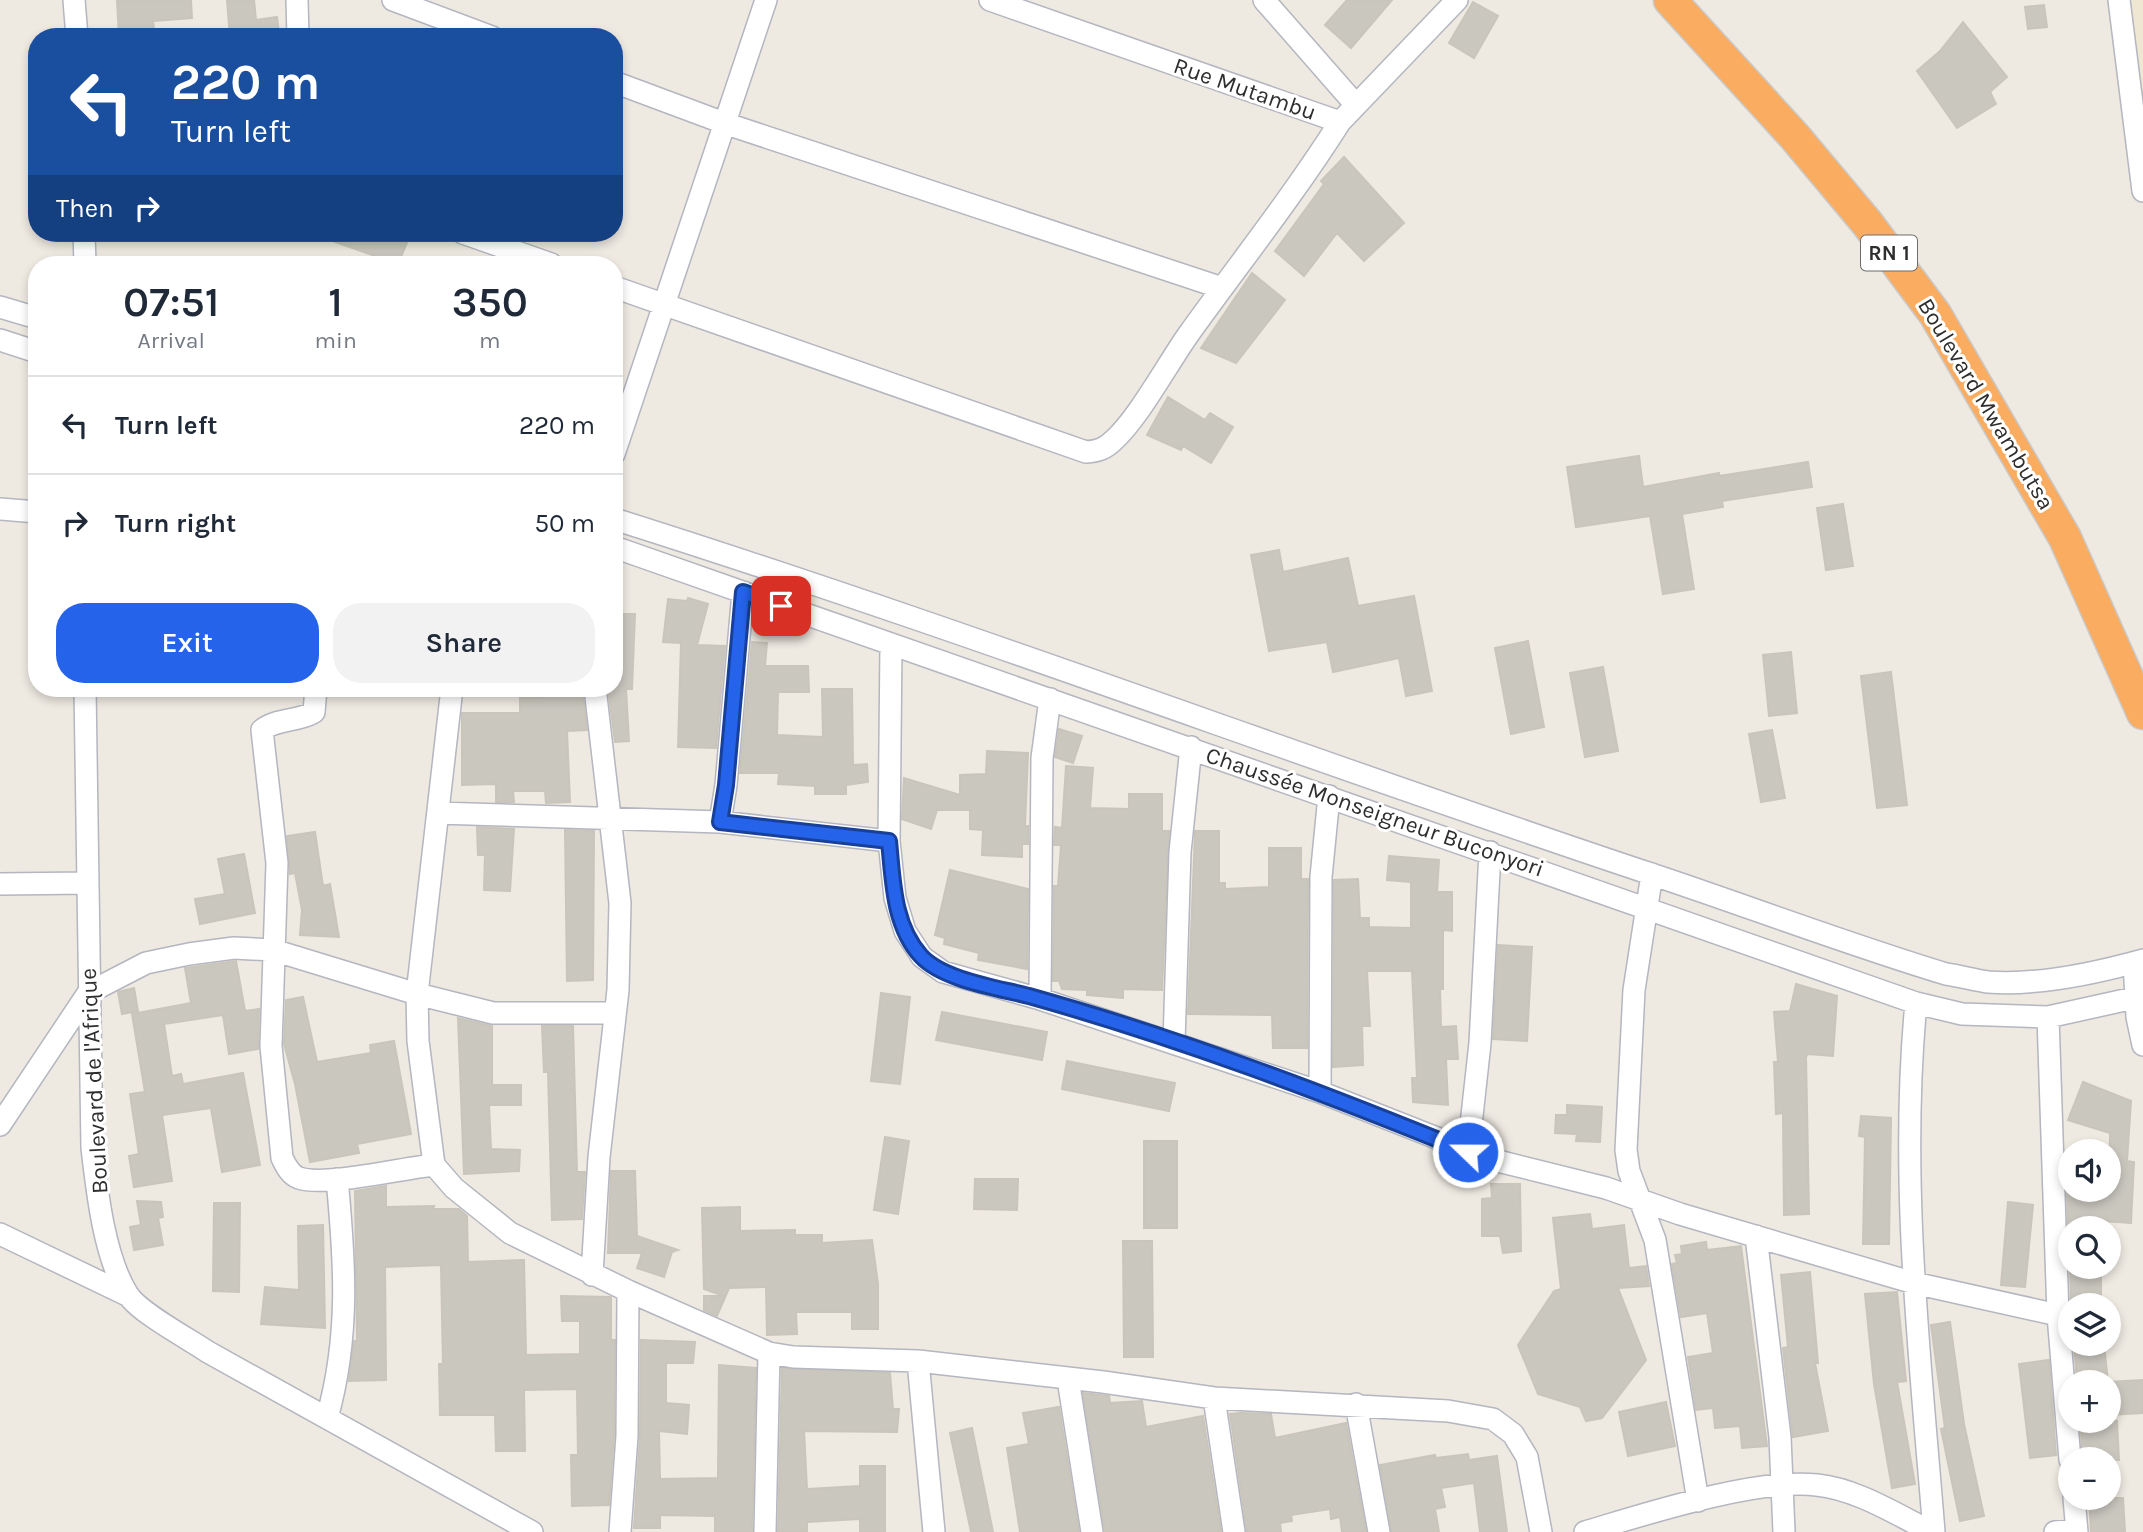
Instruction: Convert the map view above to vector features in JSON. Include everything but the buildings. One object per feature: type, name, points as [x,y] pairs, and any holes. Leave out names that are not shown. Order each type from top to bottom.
[{"type":"highway","name":"Boulevard Mwambutsa","points":[[1670,0],[1819,166],[1867,223],[1935,314],[2066,538],[2143,713]]},
{"type":"street","points":[[74,0],[76,28]]},
{"type":"street","points":[[297,0],[298,28]]},
{"type":"street","points":[[393,0],[468,28]]},
{"type":"street","points":[[623,426],[766,0]]},
{"type":"street","name":"Rue Mutambu","points":[[990,0],[1340,122],[1457,0]]},
{"type":"street","points":[[1264,0],[1356,105]]},
{"type":"street","points":[[2119,0],[2138,109],[2143,191]]},
{"type":"street","points":[[623,85],[724,123],[1222,288]]},
{"type":"street","points":[[623,290],[1086,452],[1101,450],[1115,439],[1222,288],[1286,205],[1340,122]]},
{"type":"street","points":[[489,242],[528,256]]},
{"type":"street","points":[[0,307],[28,315]]},
{"type":"street","points":[[0,340],[28,349]]},
{"type":"street","points":[[0,509],[28,511]]},
{"type":"street","name":"Chaussée Monseigneur Buconyori","points":[[623,522],[831,590],[1906,962],[1979,980],[2040,979],[2138,962]]},
{"type":"street","name":"Chaussée Monseigneur Buconyori","points":[[623,550],[1916,1003],[1962,1014],[2048,1017],[2139,997]]},
{"type":"street","points":[[720,822],[726,785],[743,592]]},
{"type":"street","points":[[891,645],[889,841],[895,898],[905,931],[922,957],[943,972],[1040,999],[1320,1092],[1468,1152],[1639,1199],[1914,1283],[2058,1315],[2048,1017]]},
{"type":"street","name":"Boulevard de l'Afrique","points":[[85,697],[92,1147],[99,1204],[111,1250],[129,1296],[164,1324],[208,1352],[532,1532]]},
{"type":"street","points":[[315,697],[314,712],[305,717],[270,723],[262,730],[277,863],[271,1046],[282,1158],[288,1170],[299,1178],[337,1179],[434,1165]]},
{"type":"street","points":[[451,697],[416,994],[418,1041],[434,1165],[454,1188],[510,1233],[592,1275],[769,1353],[793,1357],[918,1361],[1214,1398],[1356,1404],[1448,1411],[1493,1419],[1513,1434],[1527,1457],[1541,1532]]},
{"type":"street","points":[[592,1275],[599,1157],[615,1013],[620,903],[596,697]]},
{"type":"street","points":[[1040,999],[1042,758],[1050,699]]},
{"type":"street","points":[[1174,1042],[1180,852],[1191,747]]},
{"type":"street","points":[[1320,1092],[1321,877],[1329,796]]},
{"type":"street","points":[[438,813],[611,821],[720,822],[889,841]]},
{"type":"street","points":[[1468,1152],[1480,1044],[1490,852]]},
{"type":"street","points":[[1652,874],[1644,907],[1633,990],[1626,1150],[1639,1199],[1654,1240],[1698,1501]]},
{"type":"street","points":[[0,884],[87,883]]},
{"type":"street","points":[[0,1125],[88,993],[146,963],[234,948],[274,950],[416,994],[493,1013],[615,1013]]},
{"type":"street","points":[[2138,962],[2143,1045]]},
{"type":"street","points":[[1585,1532],[1698,1501],[1783,1486],[1817,1485],[1843,1491],[1933,1532],[1914,1283],[1909,1091],[1916,1003]]},
{"type":"street","points":[[327,1418],[340,1373],[345,1314],[337,1179]]},
{"type":"street","points":[[0,1234],[129,1296]]},
{"type":"street","points":[[1756,1236],[1774,1380],[1784,1532]]},
{"type":"street","points":[[620,1532],[626,1436],[628,1291]]},
{"type":"street","points":[[765,1532],[769,1353]]},
{"type":"street","points":[[2061,1356],[2069,1447]]},
{"type":"street","points":[[918,1361],[934,1532]]},
{"type":"street","points":[[1068,1379],[1092,1532]]},
{"type":"street","points":[[1214,1398],[1234,1532]]},
{"type":"street","points":[[1356,1404],[1379,1532]]},
{"type":"street","points":[[2069,1531],[2072,1510]]},
{"type":"shaded area","points":[[2130,0],[2143,0],[2143,117]]},
{"type":"route","points":[[781,606],[743,592],[726,785],[720,822],[889,841],[895,898],[905,931],[922,957],[943,972],[1040,999],[1272,1075],[1468,1152]]}]
